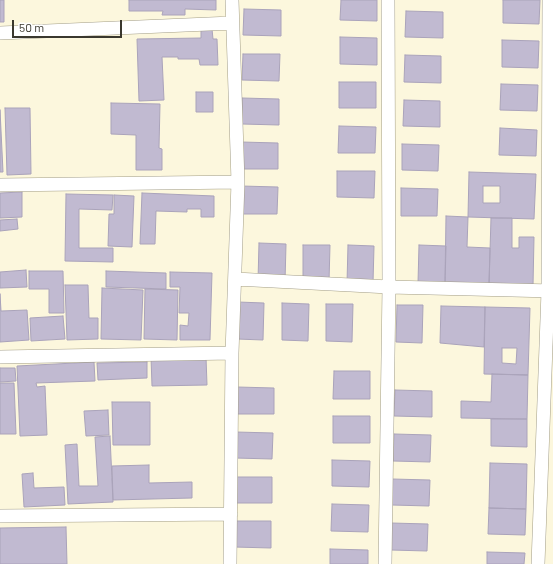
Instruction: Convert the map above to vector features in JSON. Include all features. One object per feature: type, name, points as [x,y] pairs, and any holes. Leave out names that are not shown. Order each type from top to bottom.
[{"type":"street","points":[[230,564],[232,353],[238,182],[232,0]]},
{"type":"street","points":[[385,564],[389,287],[388,0]]},
{"type":"street","points":[[538,564],[550,291],[549,0]]},
{"type":"street","points":[[0,33],[232,23]]},
{"type":"street","points":[[0,185],[238,182]]},
{"type":"street","points":[[235,279],[389,287],[550,291]]},
{"type":"street","points":[[0,357],[232,353]]},
{"type":"street","points":[[0,516],[230,514]]},
{"type":"building","points":[[0,0],[4,0],[4,22],[0,22]]},
{"type":"building","points":[[129,0],[216,0],[216,10],[185,9],[185,15],[162,15],[163,11],[129,11]]},
{"type":"building","points":[[341,0],[377,0],[377,21],[340,20]]},
{"type":"building","points":[[503,0],[540,0],[539,24],[503,23]]},
{"type":"building","points":[[244,9],[281,10],[281,36],[243,35]]},
{"type":"building","points":[[406,11],[443,12],[443,38],[405,37]]},
{"type":"building","points":[[212,29],[213,39],[217,39],[218,65],[200,65],[199,59],[162,57],[164,100],[139,101],[137,39],[201,38],[201,30]]},
{"type":"building","points":[[340,37],[377,38],[377,65],[340,64]]},
{"type":"building","points":[[502,40],[539,41],[538,68],[502,67]]},
{"type":"building","points":[[243,54],[280,54],[279,81],[242,80]]},
{"type":"building","points":[[405,55],[441,56],[441,83],[404,82]]},
{"type":"building","points":[[339,82],[376,82],[376,108],[339,108]]},
{"type":"building","points":[[501,84],[538,85],[537,111],[500,110]]},
{"type":"building","points":[[196,92],[213,92],[213,112],[196,112]]},
{"type":"building","points":[[242,98],[279,99],[279,125],[242,124]]},
{"type":"building","points":[[404,100],[440,101],[440,127],[403,126]]},
{"type":"building","points":[[111,103],[160,104],[159,148],[162,149],[162,170],[136,170],[136,135],[111,134]]},
{"type":"building","points":[[5,108],[30,108],[31,174],[7,175]]},
{"type":"building","points":[[0,110],[3,172],[0,172]]},
{"type":"building","points":[[339,126],[376,127],[375,153],[338,153]]},
{"type":"building","points":[[500,128],[537,130],[536,156],[499,155]]},
{"type":"building","points":[[241,142],[278,143],[278,169],[241,169]]},
{"type":"building","points":[[402,144],[439,145],[438,171],[402,170]]},
{"type":"building","points":[[337,171],[375,171],[374,198],[337,197]]},
{"type":"building","points":[[469,172],[536,174],[534,219],[468,217]],"holes":[[[483,186],[500,186],[500,203],[483,203]]]},
{"type":"building","points":[[241,186],[278,187],[277,214],[241,214]]},
{"type":"building","points":[[401,188],[438,189],[437,216],[401,216]]},
{"type":"building","points":[[22,192],[22,217],[0,218],[0,193]]},
{"type":"building","points":[[142,193],[214,196],[214,217],[201,217],[201,209],[187,209],[187,212],[156,211],[155,244],[140,244]]},
{"type":"building","points":[[66,194],[113,195],[112,210],[79,209],[79,248],[113,248],[113,262],[65,261]]},
{"type":"building","points":[[114,195],[134,196],[132,247],[108,246],[109,214],[114,214]]},
{"type":"building","points":[[446,216],[468,217],[467,247],[490,248],[489,285],[445,284]]},
{"type":"building","points":[[491,218],[512,218],[512,248],[519,248],[519,237],[534,237],[533,286],[489,285]]},
{"type":"building","points":[[17,219],[18,229],[0,231],[0,220]]},
{"type":"building","points":[[259,243],[286,244],[285,282],[258,281]]},
{"type":"building","points":[[303,245],[330,245],[329,282],[303,282]]},
{"type":"building","points":[[348,245],[374,246],[373,283],[347,283]]},
{"type":"building","points":[[419,245],[446,246],[445,284],[418,283]]},
{"type":"building","points":[[26,270],[27,287],[0,288],[0,272]]},
{"type":"building","points":[[29,271],[63,271],[64,313],[49,313],[49,289],[29,289]]},
{"type":"building","points":[[106,271],[166,273],[166,289],[106,287]]},
{"type":"building","points":[[170,272],[212,273],[210,340],[180,340],[180,325],[188,326],[189,313],[179,313],[180,287],[170,287]]},
{"type":"building","points":[[65,285],[88,285],[89,318],[98,318],[98,339],[67,340]]},
{"type":"building","points":[[102,288],[143,290],[141,340],[101,339]]},
{"type":"building","points":[[145,289],[178,290],[177,340],[144,339]]},
{"type":"building","points":[[0,294],[1,311],[27,310],[29,340],[0,342]]},
{"type":"building","points":[[238,302],[264,303],[263,340],[237,339]]},
{"type":"building","points":[[282,303],[309,304],[308,341],[282,340]]},
{"type":"building","points":[[326,304],[353,304],[352,342],[326,341]]},
{"type":"building","points":[[397,305],[423,305],[422,343],[396,342]]},
{"type":"building","points":[[441,306],[485,307],[484,347],[440,343]]},
{"type":"building","points":[[485,307],[530,308],[528,375],[484,374]],"holes":[[[502,348],[517,348],[516,364],[502,363]]]},
{"type":"building","points":[[63,316],[65,339],[31,341],[30,318]]},
{"type":"building","points":[[151,357],[206,357],[207,385],[152,386]]},
{"type":"building","points":[[94,362],[95,381],[36,383],[37,387],[45,386],[47,435],[20,436],[17,366]]},
{"type":"building","points":[[147,362],[147,378],[98,380],[97,363]]},
{"type":"building","points":[[0,368],[15,368],[16,381],[0,382]]},
{"type":"building","points":[[334,371],[370,371],[370,399],[333,399]]},
{"type":"building","points":[[492,374],[528,375],[527,419],[461,418],[461,401],[491,402]]},
{"type":"building","points":[[0,383],[14,383],[16,434],[0,434]]},
{"type":"building","points":[[237,387],[274,388],[274,414],[236,414]]},
{"type":"building","points":[[395,390],[432,391],[432,417],[394,416]]},
{"type":"building","points":[[112,402],[150,402],[150,445],[113,445]]},
{"type":"building","points":[[108,410],[109,435],[86,436],[84,411]]},
{"type":"building","points":[[333,416],[370,416],[370,443],[333,443]]},
{"type":"building","points":[[491,419],[527,419],[527,447],[491,446]]},
{"type":"building","points":[[236,432],[273,433],[272,459],[235,458]]},
{"type":"building","points":[[394,434],[431,435],[430,462],[393,461]]},
{"type":"building","points":[[110,436],[113,502],[68,504],[65,445],[77,444],[79,486],[98,486],[95,437]]},
{"type":"building","points":[[332,460],[370,461],[369,487],[332,486]]},
{"type":"building","points":[[490,463],[527,464],[526,509],[489,508]]},
{"type":"building","points":[[149,465],[149,483],[192,482],[192,498],[113,500],[112,466]]},
{"type":"building","points":[[33,473],[34,488],[64,487],[65,505],[24,507],[22,474]]},
{"type":"building","points":[[235,477],[272,477],[272,503],[235,503]]},
{"type":"building","points":[[392,479],[430,480],[429,506],[392,505]]},
{"type":"building","points":[[332,504],[369,505],[368,532],[331,531]]},
{"type":"building","points":[[489,508],[526,509],[525,535],[488,534]]},
{"type":"building","points":[[234,521],[271,521],[271,548],[234,547]]},
{"type":"building","points":[[391,523],[428,524],[427,551],[391,550]]},
{"type":"building","points":[[66,527],[67,564],[0,564],[0,528]]},
{"type":"building","points":[[330,549],[368,550],[368,564],[330,564]]},
{"type":"building","points":[[487,552],[525,553],[524,564],[487,564]]}]
